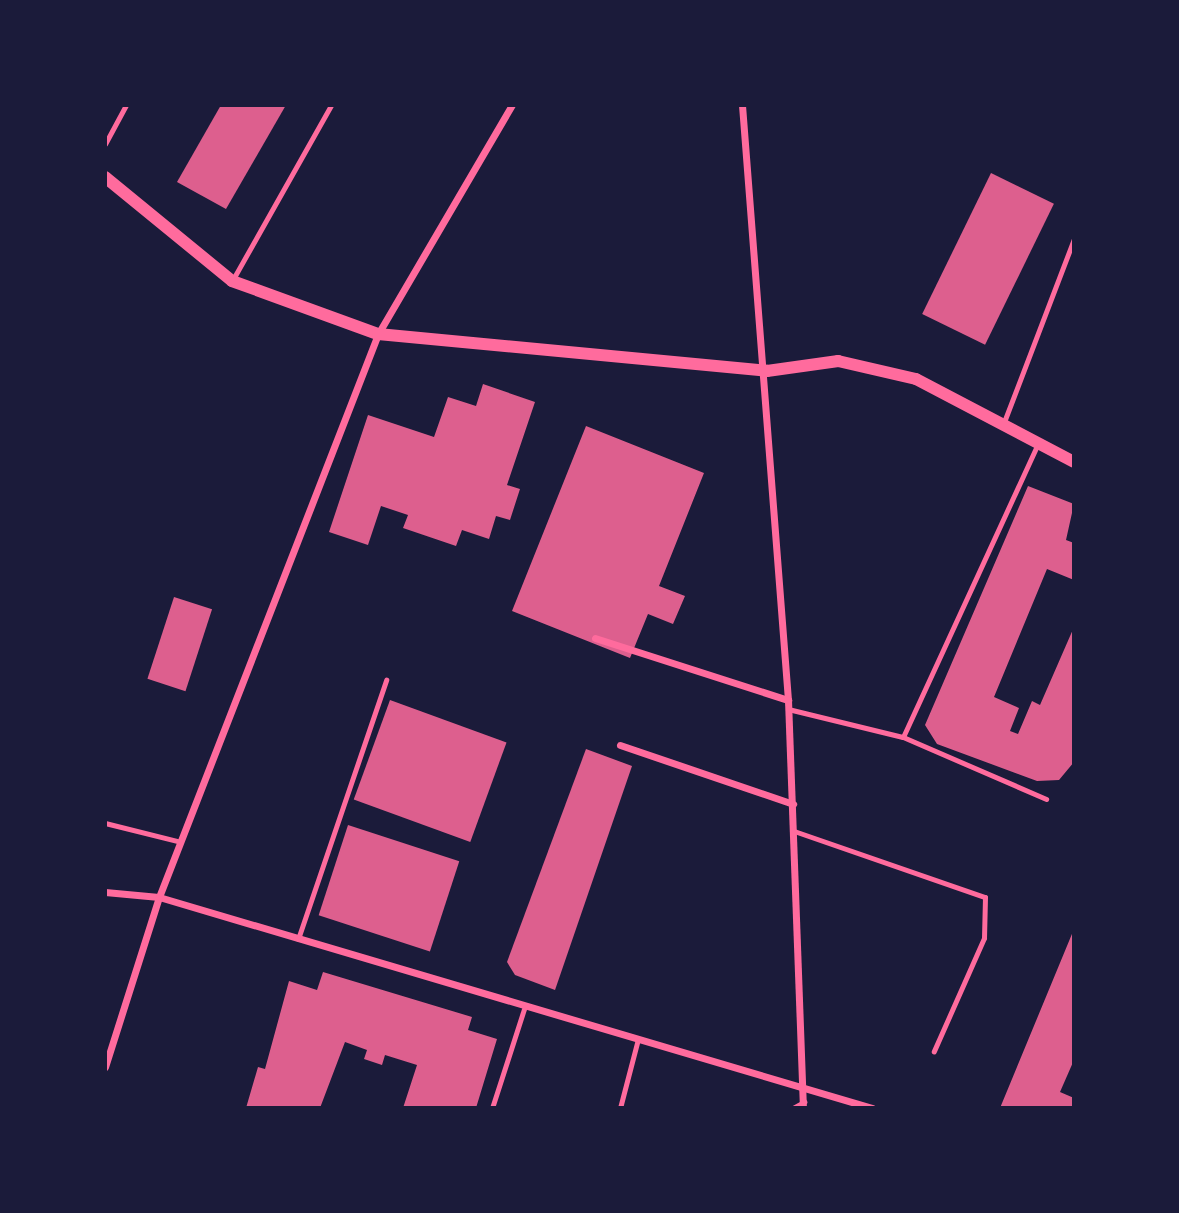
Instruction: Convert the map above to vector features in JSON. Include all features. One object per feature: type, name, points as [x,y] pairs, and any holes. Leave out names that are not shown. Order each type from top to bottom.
[{"type":"street","points":[[105,1067],[159,897],[378,334],[512,105]]},
{"type":"street","points":[[742,105],[767,371],[788,705],[806,1084],[803,1105]]},
{"type":"street","points":[[105,177],[232,281],[378,334],[767,371],[838,361],[916,379],[1004,422],[1074,462]]},
{"type":"street","points":[[595,638],[788,705]]},
{"type":"street","points":[[620,745],[793,804]]},
{"type":"street","points":[[105,892],[159,897],[524,1009],[806,1084],[872,1108]]},
{"type":"lane","points":[[105,144],[126,105]]},
{"type":"lane","points":[[232,281],[331,105]]},
{"type":"lane","points":[[1004,422],[1074,239]]},
{"type":"lane","points":[[903,737],[1040,442]]},
{"type":"lane","points":[[298,941],[386,680]]},
{"type":"lane","points":[[788,705],[903,737],[1046,799]]},
{"type":"lane","points":[[105,823],[181,842]]},
{"type":"lane","points":[[794,831],[985,897],[984,938],[934,1051]]},
{"type":"lane","points":[[492,1108],[524,1009]]},
{"type":"lane","points":[[620,1108],[638,1040]]},
{"type":"lane","points":[[793,1108],[803,1105]]},
{"type":"building","points":[[221,105],[286,105],[226,209],[177,182]]},
{"type":"building","points":[[991,173],[1054,204],[985,345],[922,314]]},
{"type":"building","points":[[483,384],[535,402],[507,485],[520,489],[510,520],[496,516],[489,539],[462,530],[456,546],[403,528],[408,515],[381,506],[368,545],[329,532],[368,415],[434,437],[448,397],[476,406]]},
{"type":"building","points":[[586,426],[704,473],[659,586],[685,596],[673,624],[648,614],[630,658],[512,611]]},
{"type":"building","points":[[1028,486],[1074,504],[1066,540],[1074,543],[1074,580],[1047,569],[994,697],[1019,708],[1010,731],[1018,734],[1032,701],[1040,705],[1074,627],[1074,762],[1059,780],[1037,781],[937,744],[925,725]]},
{"type":"building","points":[[174,597],[212,609],[185,691],[147,679]]},
{"type":"building","points":[[390,700],[507,742],[470,842],[354,800]]},
{"type":"building","points":[[586,749],[632,766],[555,990],[515,975],[507,962]]},
{"type":"building","points":[[348,825],[459,861],[430,952],[319,915]]},
{"type":"building","points":[[1074,929],[1074,1060],[1060,1092],[1074,1098],[1074,1108],[1000,1108]]},
{"type":"building","points":[[323,972],[472,1017],[468,1030],[497,1039],[476,1108],[403,1108],[417,1065],[385,1055],[382,1065],[364,1059],[367,1050],[345,1042],[320,1108],[246,1108],[258,1067],[265,1069],[289,981],[317,990]]}]
